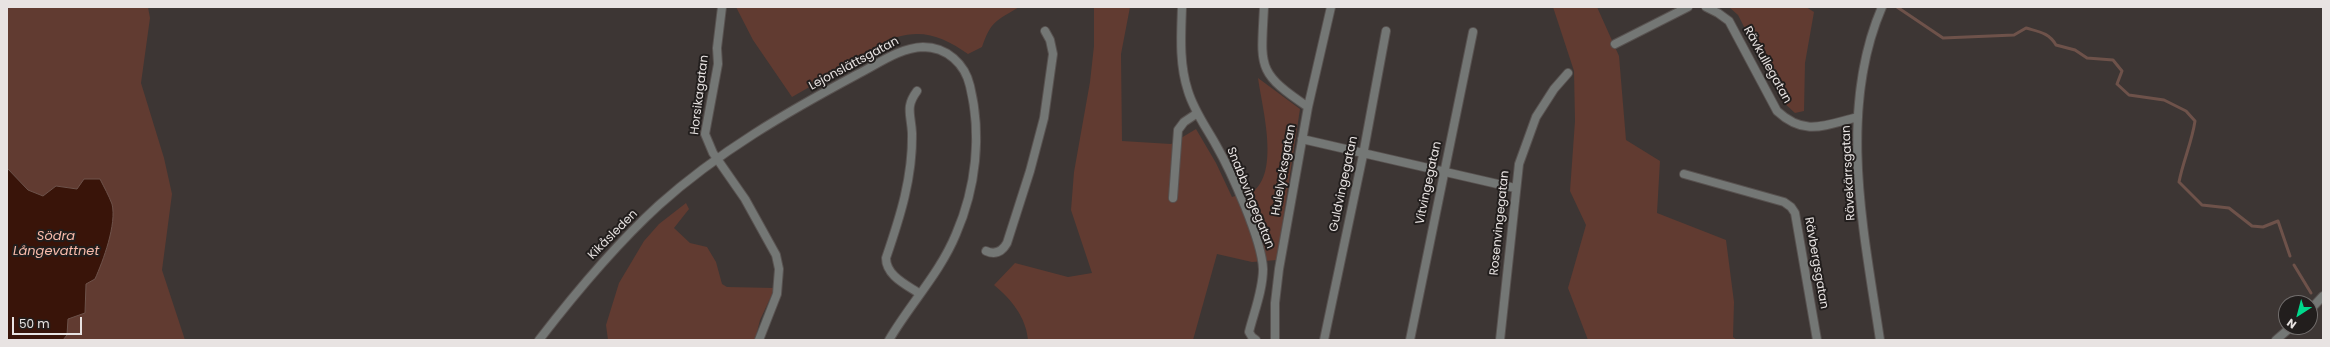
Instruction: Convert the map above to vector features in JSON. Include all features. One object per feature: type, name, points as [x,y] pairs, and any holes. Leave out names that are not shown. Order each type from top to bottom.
[{"type":"street","name":"Horsikagatan","points":[[722,7],[718,64],[705,134],[707,144],[745,199],[776,255],[779,269],[777,294],[759,340]]},
{"type":"street","name":"Snabbvingegatan","points":[[1182,7],[1182,64],[1188,91],[1196,114],[1223,159],[1260,252],[1263,270],[1262,281],[1250,332],[1252,337],[1256,340]]},
{"type":"street","points":[[1264,7],[1263,64],[1268,74],[1284,90],[1308,107]]},
{"type":"street","name":"Hulelycksgatan","points":[[1275,340],[1275,304],[1279,269],[1308,107],[1331,7]]},
{"type":"street","points":[[1615,44],[1688,7]]},
{"type":"street","name":"Rävkullegatan","points":[[1706,7],[1718,12],[1728,21],[1777,111],[1787,120],[1806,128],[1858,117]]},
{"type":"street","name":"Rävekärrsgatan","points":[[1880,340],[1864,228],[1858,164],[1858,117],[1865,53],[1882,7]]},
{"type":"street","points":[[986,251],[996,253],[1005,248],[1034,157],[1044,118],[1052,65],[1052,45],[1045,31]]},
{"type":"street","name":"Guldvingegatan","points":[[1324,340],[1363,155],[1386,32]]},
{"type":"street","name":"Vitvingegatan","points":[[1410,340],[1473,32]]},
{"type":"street","name":"Lejonslättsgatan","points":[[716,159],[781,117],[899,53],[924,47],[953,57],[961,64],[968,76],[975,114],[976,140],[970,195],[956,235],[943,260],[889,340]]},
{"type":"street","name":"Rosenvingegatan","points":[[1500,340],[1515,188],[1519,164],[1527,138],[1536,117],[1554,89],[1568,73]]},
{"type":"street","points":[[918,91],[909,102],[911,161],[906,195],[886,258],[887,267],[891,272],[920,294]]},
{"type":"street","points":[[1173,198],[1178,130],[1184,122],[1196,114]]},
{"type":"street","points":[[1302,139],[1363,155],[1515,188]]},
{"type":"street","name":"Kikåsleden","points":[[539,340],[568,301],[604,259],[659,205],[716,159]]},
{"type":"street","name":"Rävbergsgatan","points":[[1684,174],[1784,202],[1791,207],[1795,214],[1817,340]]},
{"type":"shaded area","points":[[7,7],[148,7],[150,18],[141,83],[164,158],[172,194],[162,270],[185,340],[63,340],[67,335],[68,319],[85,313],[86,284],[77,189],[56,186],[43,196],[28,190],[7,168]]},
{"type":"shaded area","points":[[736,7],[1019,7],[995,22],[988,32],[982,47],[968,54],[951,43],[934,36],[917,34],[897,37],[792,97],[753,40]]},
{"type":"shaded area","points":[[1094,7],[1130,7],[1121,54],[1122,141],[1171,144],[1196,129],[1216,163],[1232,197],[1255,190],[1262,180],[1266,167],[1268,153],[1267,137],[1258,78],[1300,109],[1277,260],[1252,262],[1217,254],[1193,340],[1028,340],[1027,332],[1017,309],[1012,302],[994,285],[1015,263],[1068,277],[1092,273],[1071,210],[1074,172],[1090,82],[1094,46]]},
{"type":"shaded area","points":[[1553,7],[1597,7],[1619,56],[1626,140],[1660,161],[1657,213],[1726,240],[1734,302],[1733,337],[1737,340],[1588,340],[1568,288],[1586,225],[1570,191],[1575,121],[1574,71]]},
{"type":"shaded area","points":[[1729,7],[1806,7],[1814,12],[1805,63],[1804,111],[1795,113],[1782,101],[1738,15]]},
{"type":"shaded area","points":[[686,203],[689,209],[674,228],[690,243],[707,247],[716,262],[722,284],[727,287],[775,288],[760,320],[755,340],[608,340],[606,325],[619,283],[644,241],[659,224]]},
{"type":"water","name":"Södra Långevattnet","points":[[7,168],[28,190],[43,196],[56,186],[77,189],[84,179],[100,179],[112,204],[113,222],[105,253],[95,279],[86,284],[85,313],[68,319],[67,335],[63,340],[7,340]]},
{"type":"waterway","points":[[1897,7],[1943,38],[2014,35],[2026,28],[2047,35],[2056,45],[2075,50],[2087,58],[2113,60],[2122,71],[2117,84],[2129,95],[2164,100],[2186,111],[2195,121],[2179,182],[2202,205],[2229,208],[2252,226],[2263,227],[2278,221],[2290,256]]},
{"type":"waterway","points":[[2294,265],[2311,293]]}]
